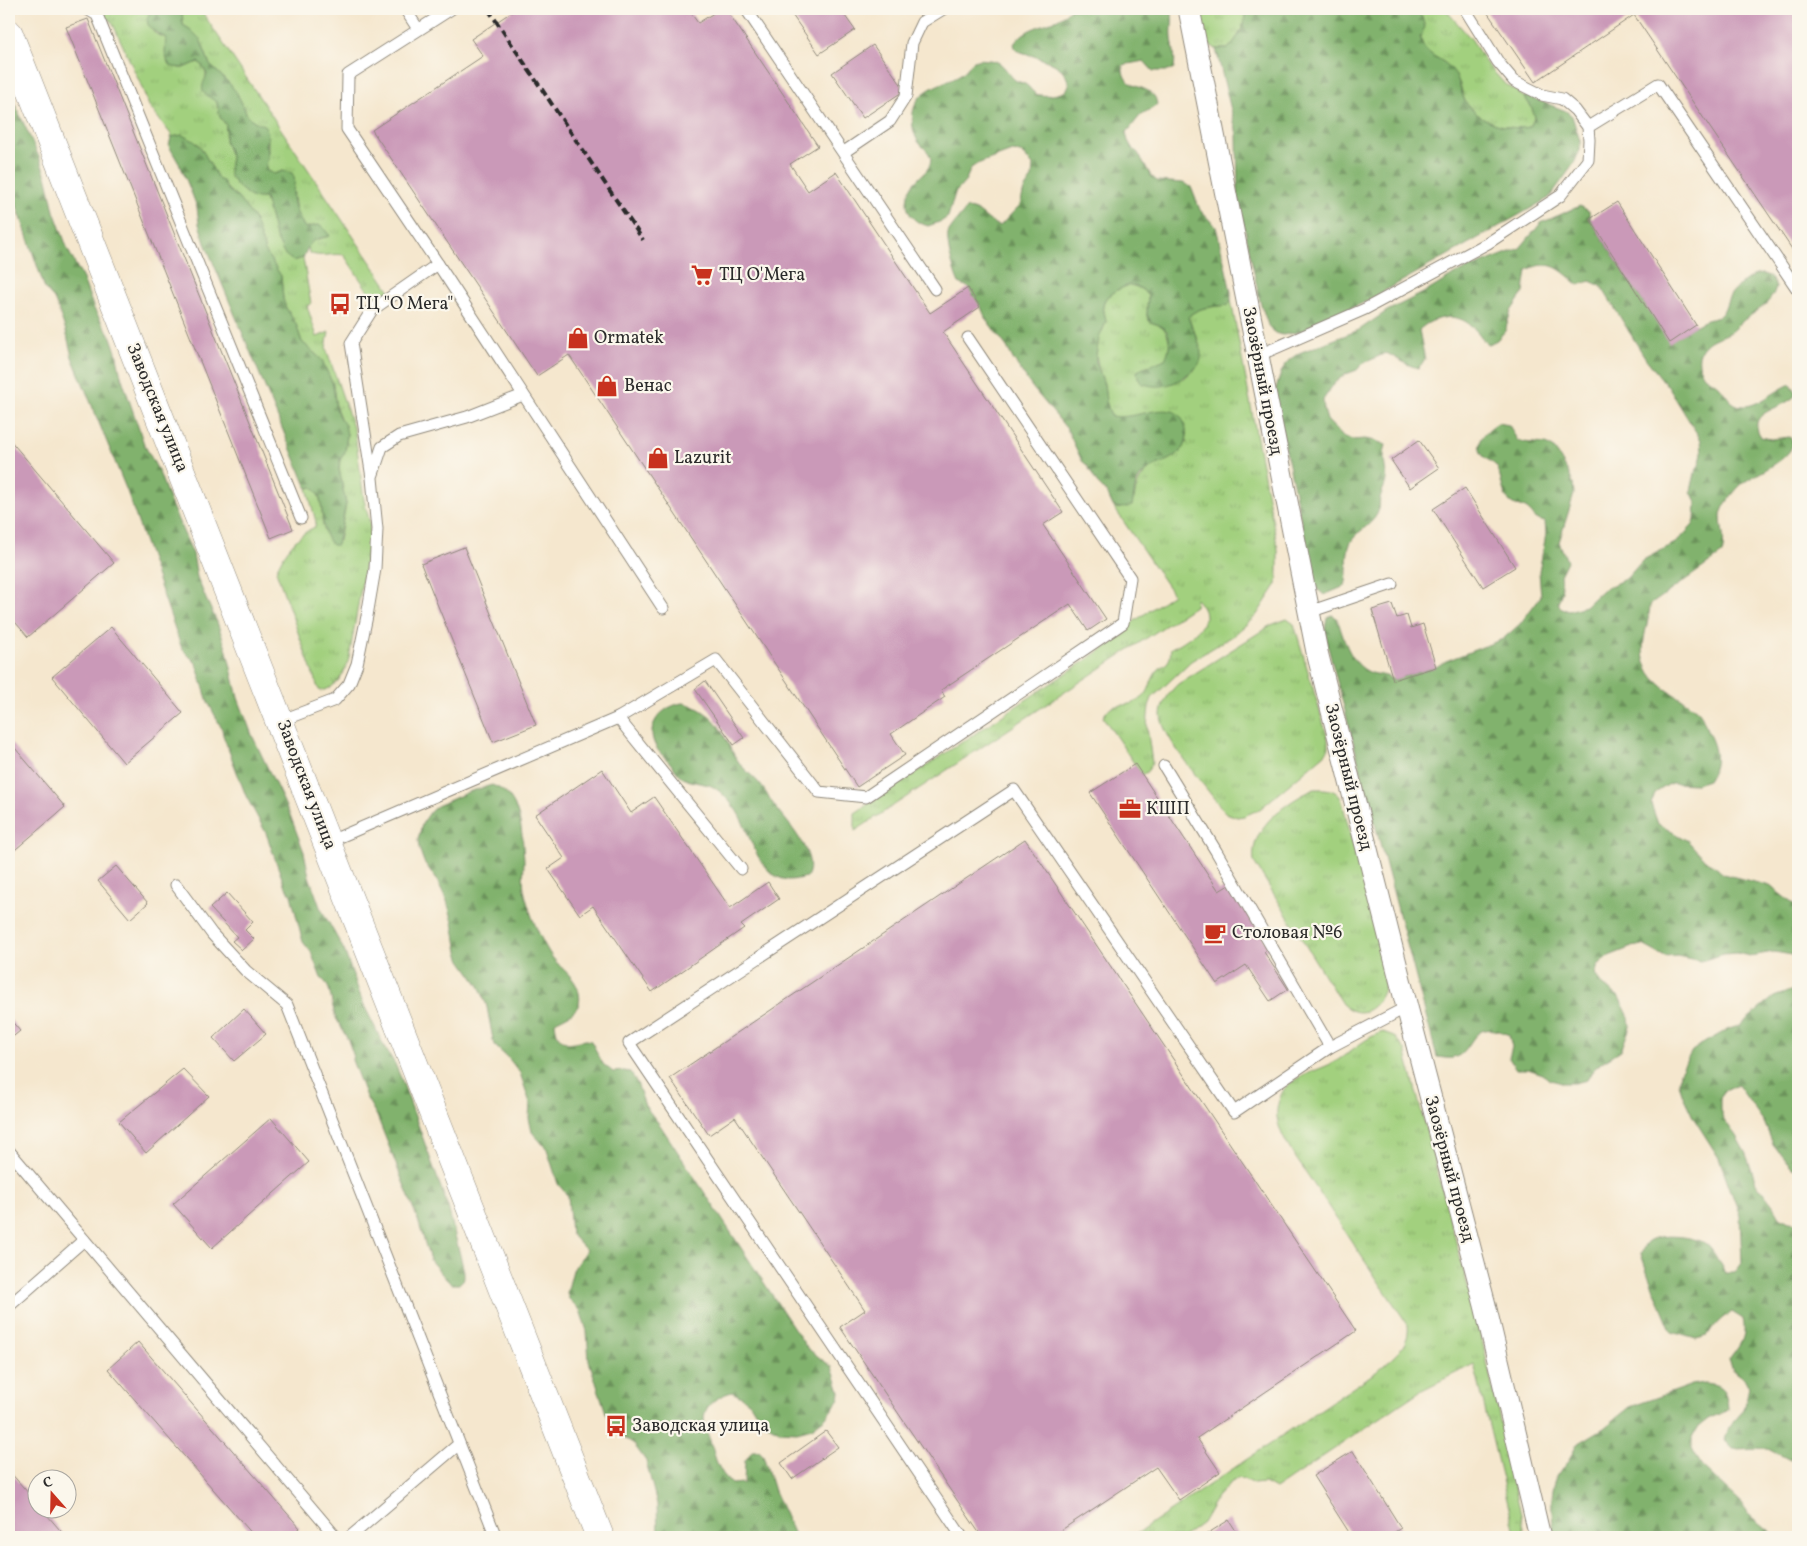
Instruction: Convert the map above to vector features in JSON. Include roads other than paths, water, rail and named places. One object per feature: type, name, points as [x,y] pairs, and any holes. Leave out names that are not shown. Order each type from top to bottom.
[{"type":"street","name":"Заозёрный проезд","points":[[1189,9],[1317,652],[1485,1304],[1540,1537]]},
{"type":"street","name":"Заводская улица","points":[[9,34],[600,1537]]},
{"type":"lane","points":[[88,9],[97,15],[301,518]]},
{"type":"lane","points":[[405,9],[418,29]]},
{"type":"lane","points":[[450,9],[348,76],[347,130],[438,264],[663,608]]},
{"type":"lane","points":[[746,9],[935,289]]},
{"type":"lane","points":[[844,152],[890,121],[906,96],[912,43],[922,22],[943,9]]},
{"type":"lane","points":[[1257,356],[1365,310],[1488,242],[1560,196],[1588,160],[1588,127],[1575,110],[1562,99],[1542,95],[1514,81],[1498,62],[1464,9]]},
{"type":"lane","points":[[1588,127],[1658,84],[1798,290]]},
{"type":"lane","points":[[280,721],[335,700],[348,684],[357,664],[375,569],[377,529],[372,478],[351,343],[372,310],[438,264]]},
{"type":"lane","points":[[328,842],[618,718],[716,660],[819,792],[866,797],[1124,623],[1130,578],[968,338]]},
{"type":"lane","points":[[372,478],[382,447],[399,436],[467,417],[523,395]]},
{"type":"lane","points":[[1309,612],[1392,584]]},
{"type":"lane","points":[[618,718],[741,869]]},
{"type":"lane","points":[[1164,766],[1216,851],[1330,1047]]},
{"type":"lane","points":[[962,1537],[629,1043],[1014,790],[1234,1112],[1330,1047],[1407,1007]]},
{"type":"lane","points":[[176,885],[212,934],[239,964],[287,1005],[496,1537]]},
{"type":"lane","points":[[9,1151],[336,1537]]},
{"type":"lane","points":[[9,1306],[84,1240]]},
{"type":"lane","points":[[350,1537],[460,1444]]},
{"type":"railway","points":[[488,9],[643,240]]},
{"type":"place","name":"ТЦ О'Мега","points":[[702,275]]},
{"type":"place","name":"ТЦ \"О Мега\"","points":[[340,304]]},
{"type":"place","name":"Ormatek","points":[[578,338]]},
{"type":"place","name":"Венас","points":[[607,386]]},
{"type":"place","name":"Lazurit","points":[[658,458]]},
{"type":"place","name":"КШП","points":[[1130,809]]},
{"type":"place","name":"Столовая №6","points":[[1215,933]]},
{"type":"place","name":"Заводская улица","points":[[616,1426]]}]
